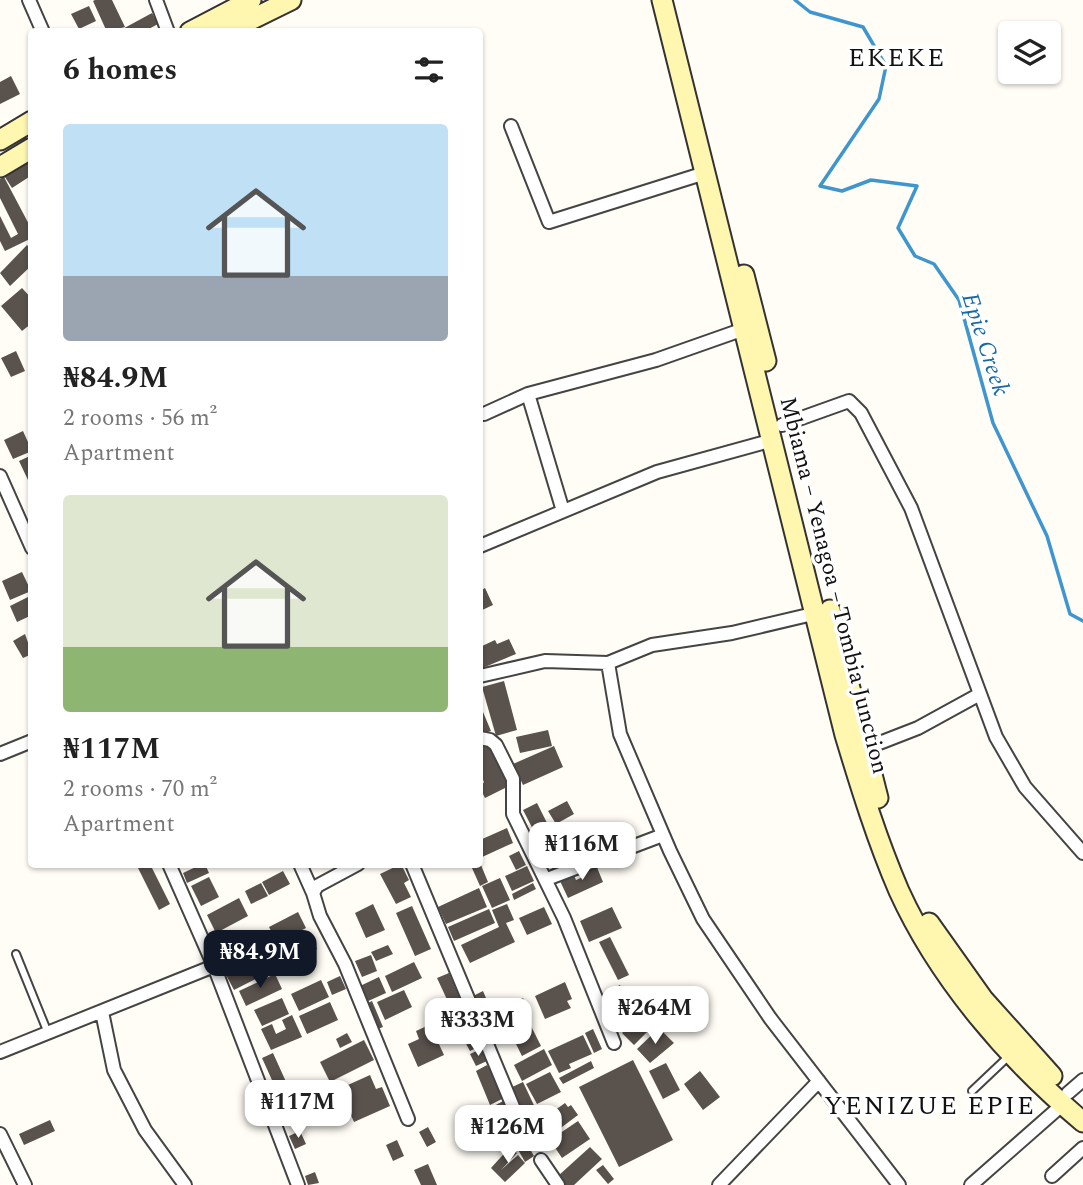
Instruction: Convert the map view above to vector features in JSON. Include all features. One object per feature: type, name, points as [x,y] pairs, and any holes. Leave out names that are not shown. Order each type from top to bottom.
[{"type":"main road","points":[[198,28],[251,0]]},
{"type":"main road","points":[[234,28],[291,0]]},
{"type":"main road","name":"Mbiama – Yenagoa – Tombia Junction","points":[[662,0],[744,329],[778,433],[890,838],[928,920],[983,999],[1074,1096],[1083,1122]]},
{"type":"main road","name":"Mbiama – Yenagoa – Tombia Junction","points":[[675,0],[778,433],[817,613],[862,793],[900,891],[934,955],[1012,1054],[1074,1096]]},
{"type":"main road","points":[[0,140],[28,123]]},
{"type":"main road","points":[[0,167],[28,150]]},
{"type":"street","points":[[29,0],[41,28]]},
{"type":"street","points":[[156,0],[166,28]]},
{"type":"street","points":[[511,126],[549,222],[628,200],[705,173]]},
{"type":"street","points":[[483,409],[528,394],[656,360],[744,329]]},
{"type":"street","points":[[528,394],[564,511]]},
{"type":"street","points":[[483,545],[657,472],[778,433],[849,401],[861,413],[911,508],[942,599],[996,737],[1025,787],[1083,853]]},
{"type":"street","points":[[0,476],[28,537]]},
{"type":"street","points":[[483,675],[545,661],[608,663],[652,645],[732,634],[817,613]]},
{"type":"street","points":[[608,663],[621,734],[663,835],[710,930],[770,1018],[899,1185]]},
{"type":"street","points":[[864,749],[918,728],[981,694]]},
{"type":"street","points":[[483,739],[496,745],[513,779],[513,814],[547,879],[614,1043]]},
{"type":"street","points":[[0,754],[28,743]]},
{"type":"street","points":[[547,879],[663,835]]},
{"type":"street","points":[[171,868],[214,965],[298,1185]]},
{"type":"street","points":[[302,868],[320,916],[345,964],[408,1119]]},
{"type":"street","points":[[313,893],[317,886],[351,868]]},
{"type":"street","points":[[414,868],[514,1109]]},
{"type":"street","points":[[0,1052],[214,965]]},
{"type":"street","points":[[102,1012],[114,1070],[145,1130],[185,1185]]},
{"type":"street","points":[[719,1185],[819,1081]]},
{"type":"street","points":[[971,1185],[1074,1096]]},
{"type":"street","points":[[0,1134],[25,1185]]},
{"type":"street","points":[[1052,1176],[1083,1148]]},
{"type":"street","points":[[541,1160],[558,1185]]},
{"type":"lane","points":[[16,954],[48,1033]]},
{"type":"lane","points":[[972,1091],[1012,1054]]},
{"type":"building","points":[[112,0],[125,27],[105,28],[93,1]]},
{"type":"building","points":[[89,6],[96,21],[78,28],[71,14]]},
{"type":"building","points":[[152,13],[158,24],[150,28],[124,28]]},
{"type":"building","points":[[11,76],[20,94],[0,104],[0,82]]},
{"type":"building","points":[[28,158],[28,178],[12,188],[3,174]]},
{"type":"building","points":[[4,177],[28,222],[28,240],[5,251],[0,241],[0,216],[11,238],[18,234],[0,198],[0,179]]},
{"type":"building","points":[[28,246],[28,269],[10,286],[0,273]]},
{"type":"building","points":[[22,288],[28,295],[28,326],[22,331],[1,306]]},
{"type":"building","points":[[16,351],[25,371],[11,377],[1,358]]},
{"type":"building","points":[[23,431],[28,442],[28,453],[13,459],[4,440]]},
{"type":"building","points":[[28,457],[28,480],[19,461]]},
{"type":"building","points":[[22,572],[28,585],[28,592],[10,600],[2,581]]},
{"type":"building","points":[[485,588],[493,605],[483,610]]},
{"type":"building","points":[[28,597],[28,617],[17,622],[10,606]]},
{"type":"building","points":[[25,634],[28,656],[23,658],[13,641]]},
{"type":"building","points":[[509,639],[516,654],[483,668],[483,646],[495,640],[497,644]]},
{"type":"building","points":[[504,681],[517,730],[496,736],[483,687]]},
{"type":"building","points":[[483,712],[491,731],[483,734]]},
{"type":"building","points":[[548,730],[552,746],[520,753],[516,737]]},
{"type":"building","points":[[488,741],[511,785],[485,798],[483,794],[483,744]]},
{"type":"building","points":[[554,746],[563,767],[523,785],[513,764]]},
{"type":"building","points":[[567,801],[574,814],[556,824],[548,811]]},
{"type":"building","points":[[537,803],[552,833],[541,840],[553,834],[557,842],[536,853],[532,845],[539,841],[523,810]]},
{"type":"building","points":[[507,828],[513,843],[483,857],[483,839]]},
{"type":"building","points":[[558,845],[567,865],[553,871],[544,851]]},
{"type":"building","points":[[519,851],[526,865],[516,870],[509,856]]},
{"type":"building","points":[[596,865],[603,882],[568,898],[560,881],[574,875],[576,880],[585,876],[582,870]]},
{"type":"building","points":[[527,866],[534,881],[512,891],[505,876]]},
{"type":"building","points":[[138,868],[152,868],[170,904],[159,910]]},
{"type":"building","points":[[194,868],[207,868],[209,873],[187,883],[183,873]]},
{"type":"building","points":[[393,868],[403,868],[409,880],[404,883],[411,897],[396,904],[380,874]]},
{"type":"building","points":[[472,868],[482,868],[488,882],[480,886]]},
{"type":"building","points":[[283,871],[290,884],[269,895],[262,882]]},
{"type":"building","points":[[209,877],[219,897],[201,906],[191,886]]},
{"type":"building","points":[[500,878],[510,900],[492,908],[482,886]]},
{"type":"building","points":[[261,883],[268,896],[251,904],[245,891]]},
{"type":"building","points":[[533,883],[536,889],[514,900],[512,894]]},
{"type":"building","points":[[479,888],[487,907],[446,924],[438,907]]},
{"type":"building","points":[[239,898],[248,916],[216,933],[207,915]]},
{"type":"building","points":[[373,904],[385,930],[366,938],[355,913]]},
{"type":"building","points":[[507,904],[514,920],[506,923],[515,942],[470,963],[461,945],[499,927],[492,910]]},
{"type":"building","points":[[412,906],[431,949],[415,956],[396,913]]},
{"type":"building","points":[[544,907],[552,924],[527,935],[519,918]]},
{"type":"building","points":[[612,907],[622,928],[589,942],[580,921]]},
{"type":"building","points":[[489,909],[495,923],[454,941],[448,927]]},
{"type":"building","points":[[298,912],[306,928],[277,943],[269,927]]},
{"type":"building","points":[[309,931],[317,949],[282,965],[273,947]]},
{"type":"building","points":[[610,937],[629,975],[618,980],[599,942]]},
{"type":"building","points":[[249,944],[252,951],[236,963],[231,952]]},
{"type":"building","points":[[388,945],[393,954],[376,961],[371,952]]},
{"type":"building","points":[[224,947],[231,960],[220,966],[213,953]]},
{"type":"building","points":[[268,951],[277,968],[234,990],[225,973]]},
{"type":"building","points":[[371,955],[377,971],[362,977],[355,961]]},
{"type":"building","points":[[414,962],[422,978],[392,992],[385,976]]},
{"type":"building","points":[[449,973],[461,1001],[450,1006],[437,978]]},
{"type":"building","points":[[275,974],[282,989],[246,1006],[239,991]]},
{"type":"building","points":[[340,976],[346,989],[332,995],[327,982]]},
{"type":"building","points":[[379,977],[386,993],[366,1002],[360,986]]},
{"type":"building","points":[[321,980],[329,997],[299,1011],[291,994]]},
{"type":"building","points":[[565,982],[572,999],[567,1001],[571,1008],[545,1019],[535,996]]},
{"type":"building","points":[[620,985],[636,1015],[619,1024],[603,994]]},
{"type":"building","points":[[404,990],[412,1007],[385,1020],[377,1002]]},
{"type":"building","points":[[483,991],[492,1012],[482,1016],[473,996]]},
{"type":"building","points":[[663,997],[673,1011],[654,1024],[644,1010]]},
{"type":"building","points":[[282,998],[289,1014],[262,1026],[254,1010]]},
{"type":"building","points":[[523,998],[528,1006],[513,1014],[508,1005]]},
{"type":"building","points":[[372,1001],[383,1027],[375,1030],[364,1005]]},
{"type":"building","points":[[330,1002],[338,1020],[307,1034],[299,1016]]},
{"type":"building","points":[[464,1005],[475,1030],[462,1035],[451,1010]]},
{"type":"building","points":[[504,1008],[511,1025],[493,1032],[486,1016]]},
{"type":"building","points":[[292,1015],[302,1037],[271,1050],[261,1029],[272,1024],[276,1034],[286,1029],[282,1020]]},
{"type":"building","points":[[637,1018],[649,1030],[634,1045],[622,1033]]},
{"type":"building","points":[[431,1024],[434,1032],[442,1028],[447,1038],[438,1042],[444,1055],[418,1067],[408,1044],[419,1039],[416,1031]]},
{"type":"building","points":[[530,1024],[541,1046],[522,1056],[511,1034]]},
{"type":"building","points":[[659,1028],[674,1043],[650,1063],[637,1049]]},
{"type":"building","points":[[593,1029],[602,1049],[594,1053],[585,1033]]},
{"type":"building","points":[[347,1033],[352,1042],[340,1048],[336,1039]]},
{"type":"building","points":[[476,1033],[482,1045],[470,1051],[464,1040]]},
{"type":"building","points":[[583,1035],[592,1054],[569,1064],[571,1068],[559,1073],[548,1051]]},
{"type":"building","points":[[364,1040],[374,1060],[330,1082],[320,1062]]},
{"type":"building","points":[[481,1049],[487,1061],[476,1066],[470,1054]]},
{"type":"building","points":[[544,1049],[552,1065],[522,1081],[514,1065]]},
{"type":"building","points":[[273,1053],[292,1095],[281,1100],[262,1058]]},
{"type":"building","points":[[633,1060],[673,1140],[619,1167],[579,1087]]},
{"type":"building","points":[[591,1061],[594,1068],[563,1084],[559,1078]]},
{"type":"building","points":[[666,1063],[680,1090],[663,1099],[649,1071]]},
{"type":"building","points":[[487,1065],[506,1097],[490,1105],[476,1071]]},
{"type":"building","points":[[700,1071],[720,1097],[703,1110],[684,1084]]},
{"type":"building","points":[[550,1072],[561,1092],[537,1104],[526,1084]]},
{"type":"building","points":[[370,1075],[376,1089],[382,1087],[390,1106],[354,1122],[339,1089]]},
{"type":"building","points":[[523,1082],[539,1116],[525,1122],[510,1088]]},
{"type":"building","points":[[507,1099],[522,1128],[505,1137],[490,1108]]},
{"type":"building","points":[[565,1103],[568,1107],[571,1105],[578,1115],[554,1133],[543,1119]]},
{"type":"building","points":[[50,1120],[55,1131],[24,1145],[19,1134]]},
{"type":"building","points":[[578,1121],[590,1139],[562,1158],[550,1140]]},
{"type":"building","points":[[534,1123],[547,1146],[538,1151],[526,1128]]},
{"type":"building","points":[[428,1127],[436,1142],[427,1147],[419,1132]]},
{"type":"building","points":[[300,1131],[306,1144],[295,1149],[289,1136]]},
{"type":"building","points":[[521,1134],[534,1156],[525,1162],[512,1139]]},
{"type":"building","points":[[397,1140],[404,1156],[393,1161],[386,1145]]},
{"type":"building","points":[[510,1147],[517,1153],[501,1170],[518,1155],[525,1163],[505,1182],[491,1168]]},
{"type":"building","points":[[590,1147],[602,1159],[574,1185],[566,1185],[558,1176]]},
{"type":"building","points":[[428,1164],[437,1185],[421,1185],[414,1170]]},
{"type":"building","points":[[603,1165],[614,1179],[608,1184],[596,1170]]},
{"type":"building","points":[[315,1172],[319,1183],[308,1185],[305,1176]]},
{"type":"waterway","name":"Epie Creek","points":[[795,0],[810,12],[863,27],[886,66],[879,99],[820,186],[842,191],[871,180],[917,186],[898,228],[915,256],[934,264],[959,300],[993,423],[1047,536],[1070,614],[1083,621]]},
{"type":"district","name":"EKEKE","points":[[897,57]]},
{"type":"district","name":"YENIZUE EPIE","points":[[930,1105]]}]
